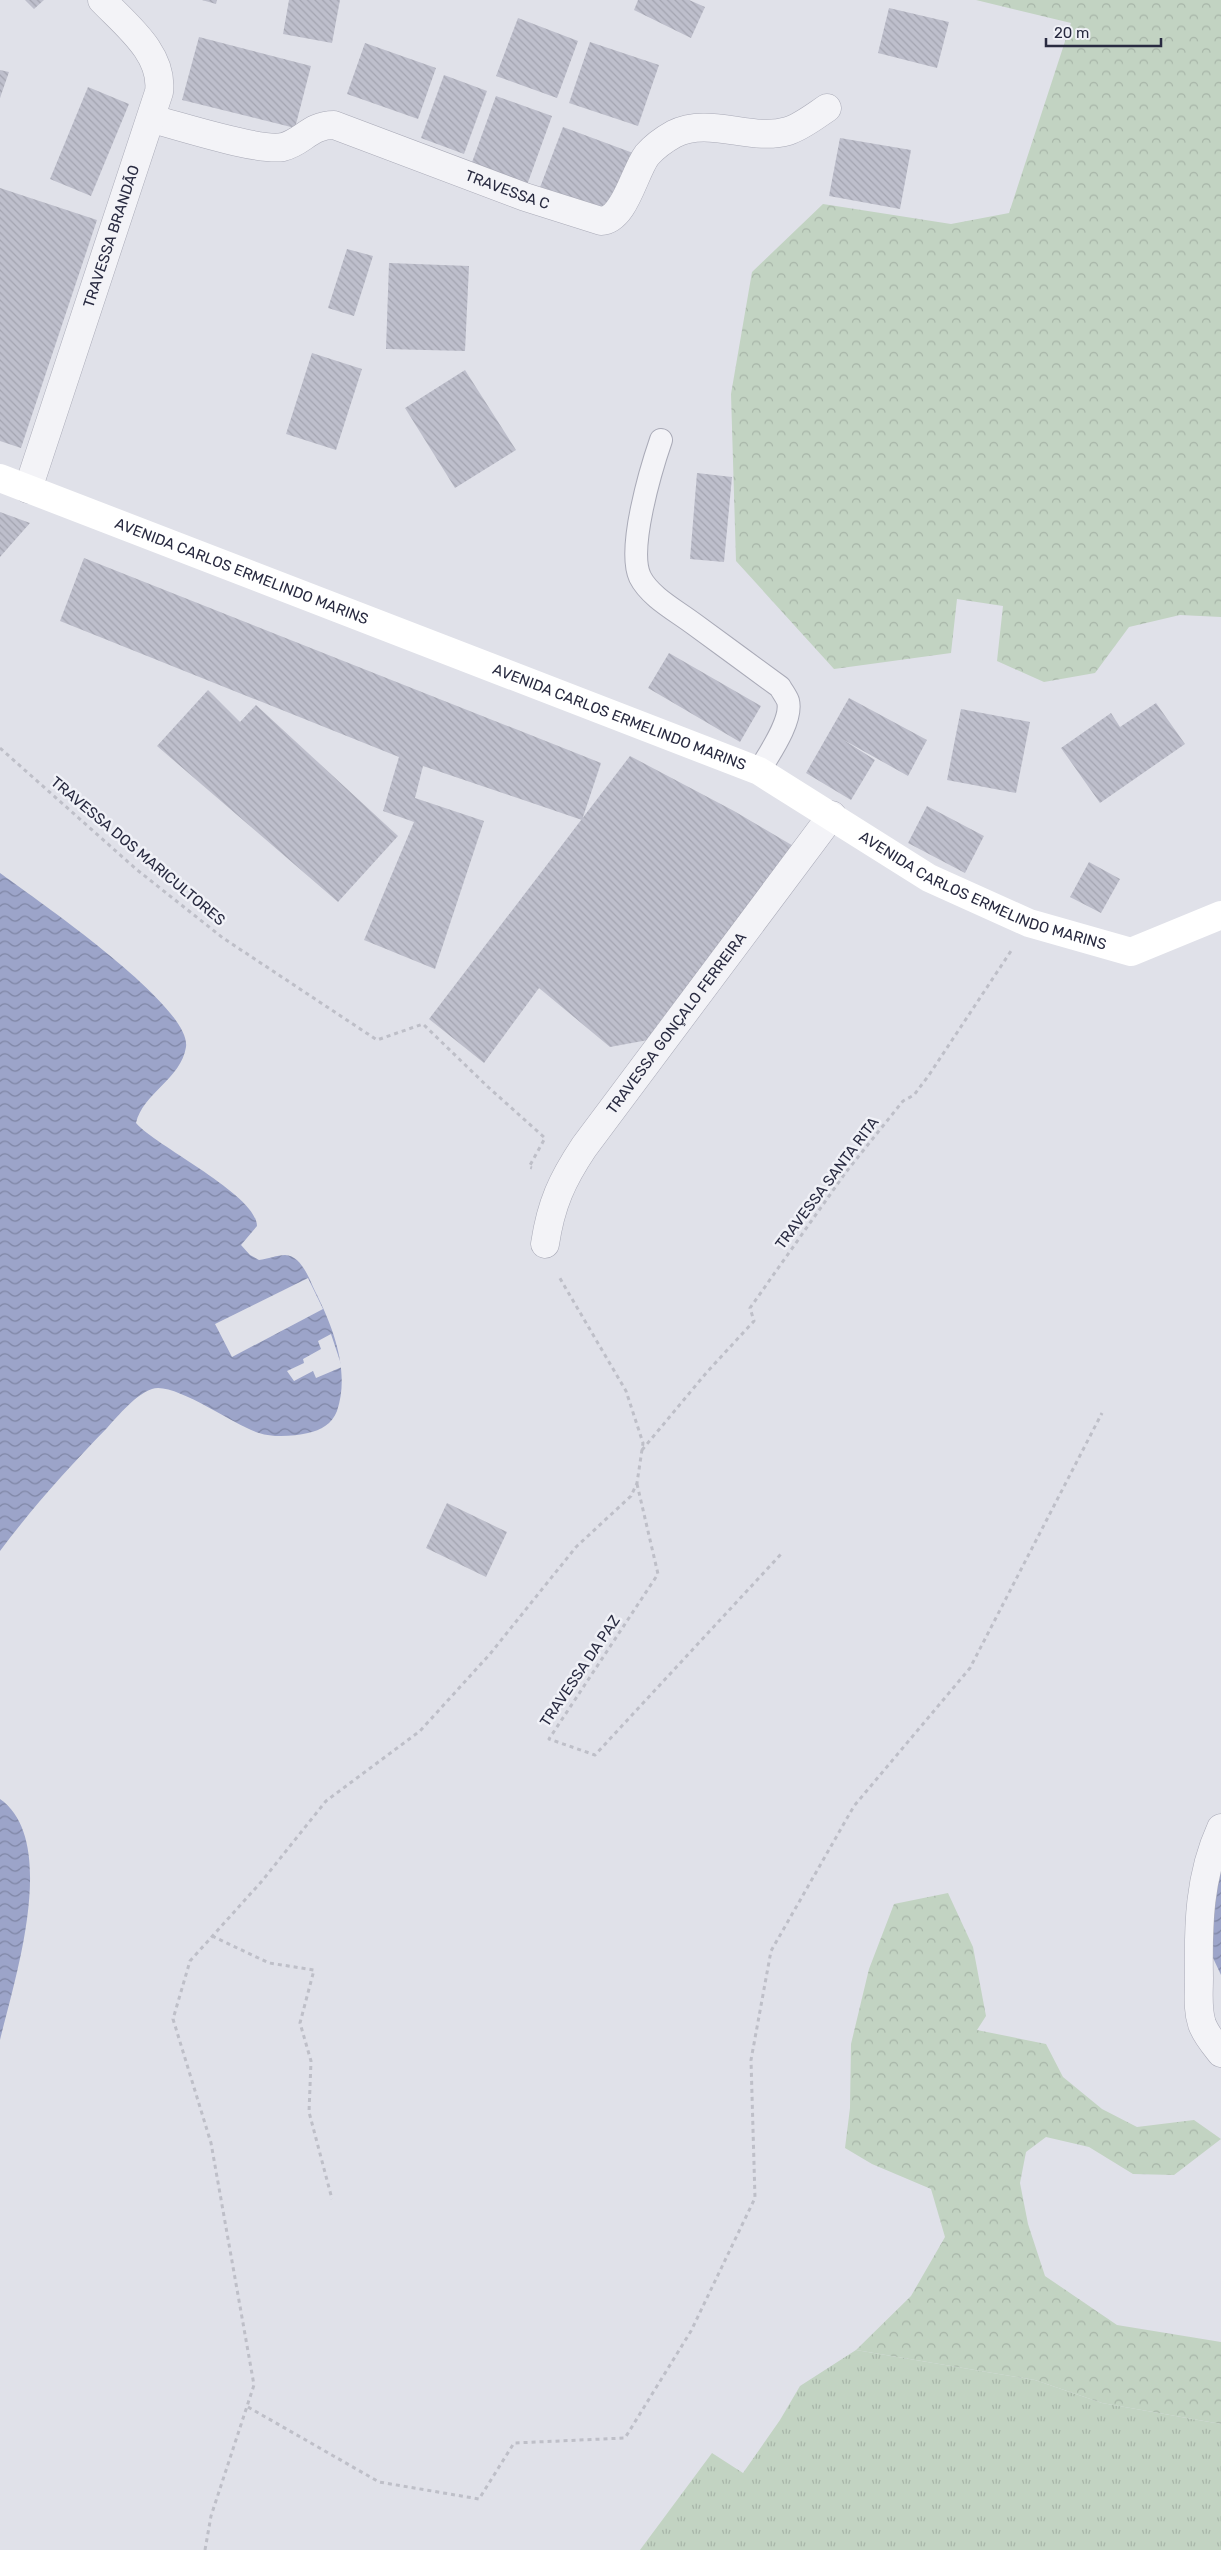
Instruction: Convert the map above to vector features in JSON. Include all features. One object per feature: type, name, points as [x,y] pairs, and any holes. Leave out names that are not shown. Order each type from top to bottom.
[{"type":"street","name":"TRAVESSA BRANDÃO","points":[[28,489],[152,120],[161,78],[142,42],[102,0]]},
{"type":"street","name":"TRAVESSA C","points":[[152,120],[269,148],[289,144],[323,125],[334,125],[525,197],[601,221],[607,221],[616,213],[647,156],[677,132],[711,128],[750,133],[788,131],[827,108]]},
{"type":"street","name":"AVENIDA CARLOS ERMELINDO MARINS","points":[[0,478],[759,771],[832,815],[929,878],[1029,923],[1131,952],[1221,915]]},
{"type":"street","name":"TRAVESSA GONÇALO FERREIRA","points":[[546,1244],[548,1226],[563,1179],[584,1147],[832,815]]},
{"type":"street","points":[[1221,1828],[1210,1852],[1201,1892],[1198,1941],[1199,2009],[1206,2033],[1221,2053]]},
{"type":"lane","points":[[661,440],[652,466],[634,550],[640,578],[662,600],[780,687],[788,701],[788,713],[780,734],[759,771]]},
{"type":"path","name":"TRAVESSA DOS MARICULTORES","points":[[0,748],[136,869],[223,938],[377,1040],[423,1024],[488,1087],[545,1138],[528,1167],[563,1179]]},
{"type":"path","name":"TRAVESSA SANTA RITA","points":[[642,1450],[707,1372],[754,1322],[750,1308],[846,1172],[903,1101],[914,1095],[930,1075],[1029,923]]},
{"type":"path","points":[[205,2550],[211,2516],[254,2385],[211,2143],[173,2019],[190,1961],[262,1881],[326,1801],[420,1731],[490,1654],[576,1547],[631,1496],[636,1483],[643,1443],[626,1391],[553,1266],[546,1244]]},
{"type":"path","points":[[248,2407],[379,2482],[479,2499],[514,2443],[624,2438],[690,2331],[755,2198],[750,2060],[772,1951],[854,1806],[970,1668],[1102,1413]]},
{"type":"path","name":"TRAVESSA DA PAZ","points":[[636,1483],[658,1574],[549,1739],[595,1755],[782,1553]]},
{"type":"path","points":[[212,1936],[270,1963],[314,1970],[300,2023],[311,2061],[309,2112],[332,2199]]},
{"type":"green space","points":[[976,0],[1221,0],[1221,617],[1180,615],[1129,627],[1095,673],[1044,682],[997,661],[1003,606],[957,599],[951,653],[834,669],[736,561],[731,394],[752,272],[823,204],[951,224],[1009,213],[1071,23]]},
{"type":"green space","points":[[948,1893],[973,1947],[986,2016],[977,2030],[1046,2044],[1063,2077],[1102,2109],[1137,2127],[1194,2120],[1221,2139],[1174,2175],[1133,2174],[1089,2147],[1046,2137],[1026,2152],[1020,2183],[1028,2224],[1045,2276],[1117,2325],[1221,2342],[1221,2424],[1102,2403],[1035,2380],[856,2350],[911,2296],[945,2237],[931,2189],[872,2164],[845,2148],[850,2108],[851,2044],[869,1969],[894,1904]]},
{"type":"green space","points":[[856,2350],[1035,2380],[1102,2403],[1221,2424],[1221,2550],[640,2550],[712,2453],[743,2473],[780,2420],[800,2386]]},
{"type":"water","points":[[0,873],[108,954],[164,1006],[181,1029],[186,1047],[183,1058],[170,1077],[146,1103],[136,1123],[147,1133],[224,1186],[241,1200],[253,1214],[257,1226],[241,1245],[250,1255],[259,1260],[285,1255],[291,1256],[301,1265],[309,1277],[329,1322],[338,1351],[342,1381],[337,1411],[329,1423],[313,1432],[284,1436],[271,1436],[259,1433],[175,1392],[162,1388],[152,1389],[139,1396],[128,1406],[65,1473],[0,1551]]},
{"type":"water","points":[[0,1799],[18,1819],[27,1846],[30,1878],[28,1913],[22,1949],[0,2040]]},
{"type":"water","points":[[1221,1836],[1221,1975],[1206,1943]]},
{"type":"pier","points":[[308,1278],[323,1309],[232,1357],[215,1324]]},
{"type":"pier","points":[[331,1334],[342,1367],[316,1378],[313,1371],[294,1381],[287,1371],[304,1363],[303,1359],[321,1349],[318,1341]]},
{"type":"building","points":[[25,0],[44,0],[34,9]]},
{"type":"building","points":[[202,0],[217,0],[216,4]]},
{"type":"building","points":[[289,0],[340,0],[332,43],[283,34]]},
{"type":"building","points":[[638,0],[689,0],[705,7],[691,38],[634,10]]},
{"type":"building","points":[[889,8],[949,22],[937,68],[878,53]]},
{"type":"building","points":[[518,18],[578,41],[557,98],[496,76]]},
{"type":"building","points":[[199,37],[311,66],[295,128],[182,100]]},
{"type":"building","points":[[590,42],[659,65],[638,126],[569,103]]},
{"type":"building","points":[[365,43],[436,68],[418,119],[347,94]]},
{"type":"building","points":[[0,70],[9,72],[0,98]]},
{"type":"building","points":[[444,75],[487,91],[464,154],[421,138]]},
{"type":"building","points":[[88,87],[129,104],[91,196],[50,179]]},
{"type":"building","points":[[496,96],[552,116],[527,185],[471,165]]},
{"type":"building","points":[[563,127],[633,153],[608,216],[539,190]]},
{"type":"building","points":[[840,138],[911,150],[900,209],[829,196]]},
{"type":"building","points":[[0,188],[97,220],[21,448],[0,441]]},
{"type":"building","points":[[347,249],[373,256],[354,316],[328,308]]},
{"type":"building","points":[[389,263],[469,266],[465,351],[386,349]]},
{"type":"building","points":[[312,353],[362,369],[336,450],[286,434]]},
{"type":"building","points":[[465,370],[516,450],[455,488],[405,408]]},
{"type":"building","points":[[697,473],[732,477],[724,562],[690,559]]},
{"type":"building","points":[[0,512],[30,523],[0,557]]},
{"type":"building","points":[[84,558],[601,763],[582,820],[423,766],[415,798],[484,821],[435,969],[364,940],[414,822],[383,811],[399,757],[60,621]]},
{"type":"building","points":[[669,653],[761,706],[740,742],[648,688]]},
{"type":"building","points":[[208,690],[240,722],[256,705],[398,836],[338,902],[157,746]]},
{"type":"building","points":[[849,698],[927,740],[908,776],[842,739],[875,760],[851,800],[806,773]]},
{"type":"building","points":[[1156,703],[1185,744],[1100,803],[1061,748],[1111,713],[1120,727]]},
{"type":"building","points":[[961,709],[1030,722],[1016,793],[947,780]]},
{"type":"building","points":[[630,756],[734,811],[795,847],[658,1024],[648,1040],[610,1047],[539,988],[484,1063],[429,1019]]},
{"type":"building","points":[[927,806],[984,836],[965,873],[908,843]]},
{"type":"building","points":[[1089,862],[1120,879],[1101,913],[1070,897]]},
{"type":"building","points":[[447,1503],[507,1532],[486,1577],[426,1548]]}]
